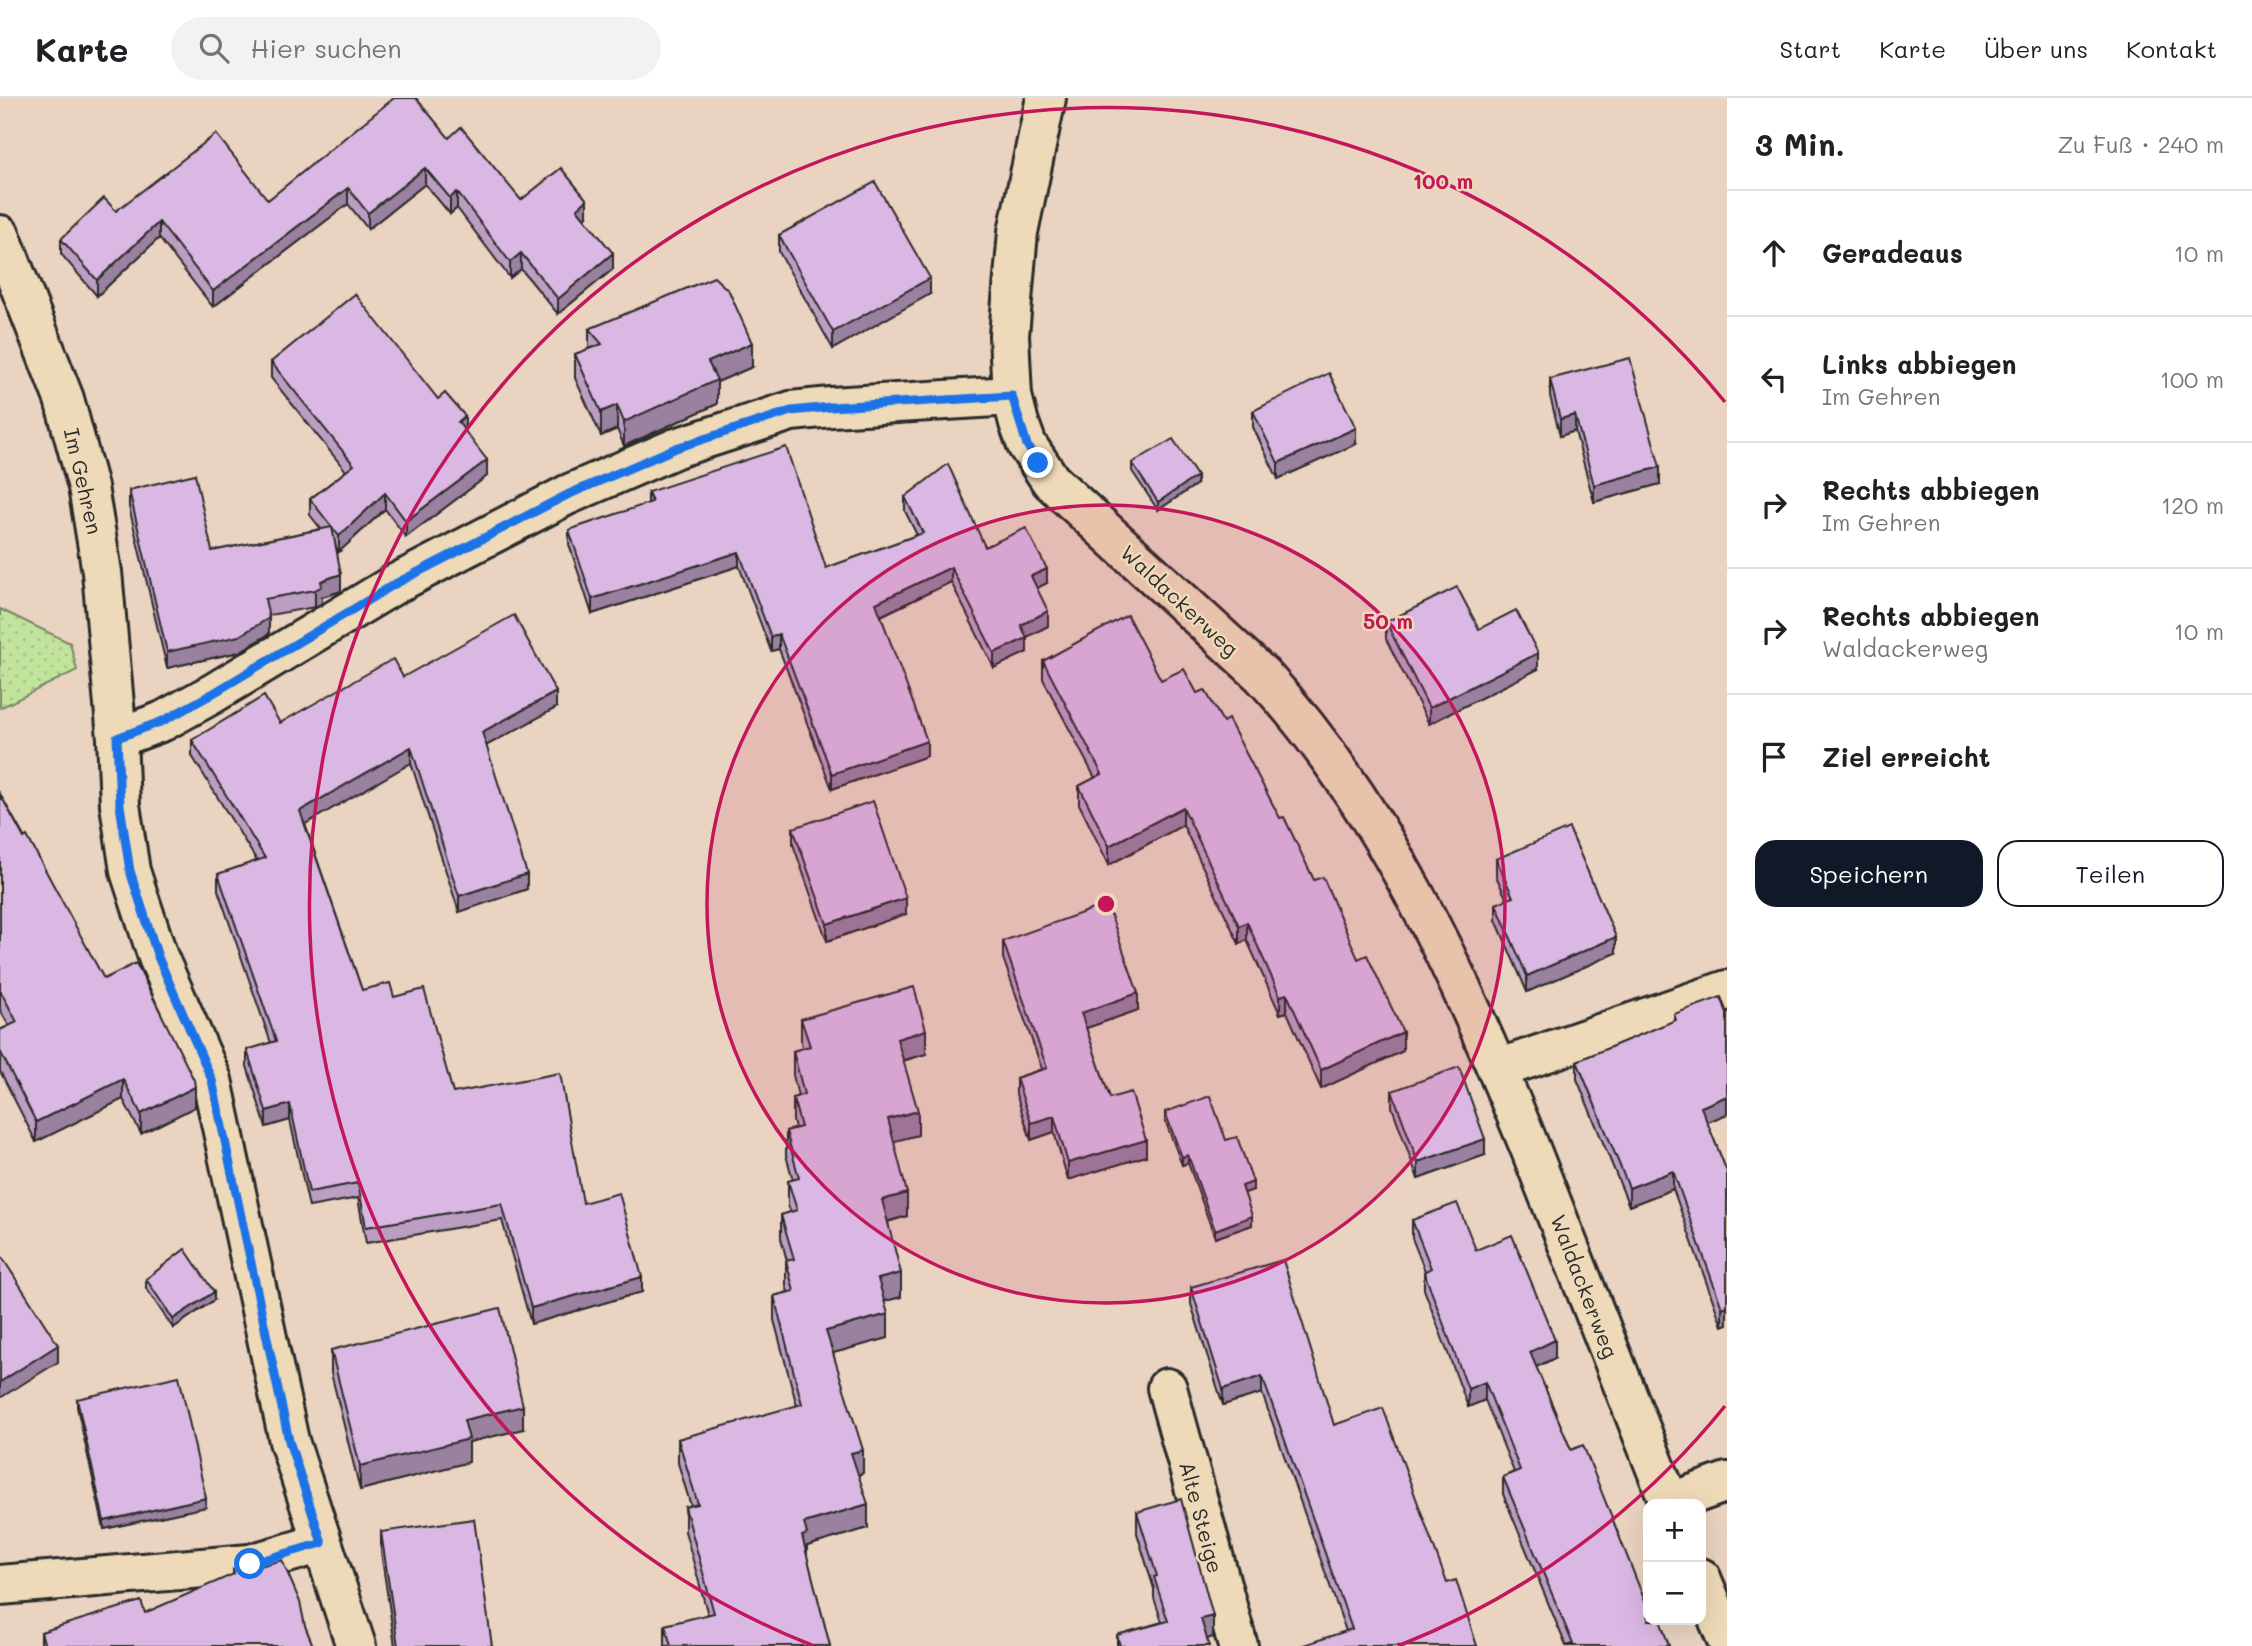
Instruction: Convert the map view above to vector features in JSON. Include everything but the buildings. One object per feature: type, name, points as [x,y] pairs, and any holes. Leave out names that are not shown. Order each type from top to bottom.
[{"type":"street","name":"Waldackerweg","points":[[1046,98],[1024,195],[1013,273],[1009,335],[1012,396],[1027,445],[1051,481],[1262,676],[1288,704],[1367,814],[1433,930],[1498,1069],[1668,1499]]},
{"type":"street","name":"Im Gehren","points":[[0,235],[61,389],[88,487],[102,572],[117,738],[120,805],[130,871],[158,957],[212,1080],[286,1428],[356,1646]]},
{"type":"street","points":[[117,738],[163,721],[212,694],[395,584],[567,495],[676,448],[791,411],[1012,396]]},
{"type":"street","points":[[1498,1069],[1727,990]]},
{"type":"street","name":"Alte Steige","points":[[1167,1388],[1238,1646]]},
{"type":"street","name":"Waldackerweg","points":[[1683,1499],[1727,1482]]},
{"type":"street","points":[[0,1585],[250,1564],[322,1543]]},
{"type":"street","points":[[1706,1590],[1727,1640]]},
{"type":"green space","points":[[0,609],[70,643],[77,670],[0,708]]},
{"type":"route","points":[[250,1564],[322,1543],[289,1441],[212,1080],[158,957],[130,871],[120,805],[117,738],[163,721],[375,595],[567,495],[676,448],[777,414],[831,407],[1012,396],[1027,445],[1038,463]]}]
